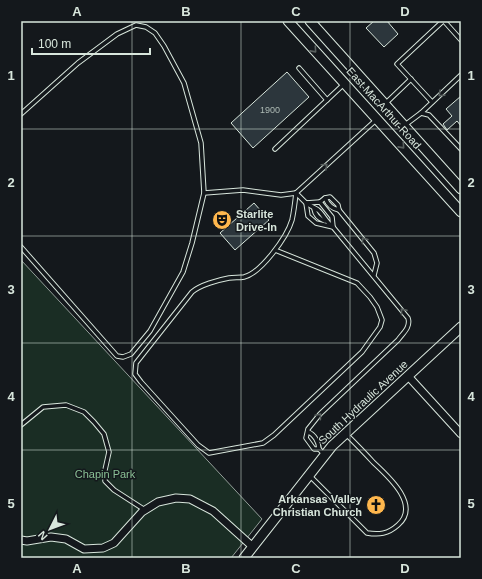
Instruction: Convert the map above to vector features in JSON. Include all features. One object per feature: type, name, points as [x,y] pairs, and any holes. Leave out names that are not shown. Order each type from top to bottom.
[{"type":"street","name":"East MacArthur Road","points":[[288,21],[461,212]]},
{"type":"street","name":"East MacArthur Road","points":[[310,21],[461,189]]},
{"type":"street","name":"South Hydraulic Avenue","points":[[244,558],[309,475],[322,451],[332,446],[461,327]]},
{"type":"street","points":[[408,376],[461,434]]},
{"type":"street","points":[[21,540],[27,541],[51,537],[66,539],[84,549],[103,548],[114,543],[146,510],[158,502],[176,498],[190,499],[213,511],[253,547]]},
{"type":"lane","points":[[432,102],[397,64],[443,21],[461,40]]},
{"type":"lane","points":[[21,114],[78,63],[117,34],[136,25],[146,27],[156,33],[184,83],[200,143],[204,193],[192,243],[183,272],[150,331],[131,354],[122,357],[117,356],[21,247]]},
{"type":"lane","points":[[299,68],[327,100]]},
{"type":"lane","points":[[404,126],[421,113],[461,75]]},
{"type":"lane","points":[[384,104],[411,79]]},
{"type":"lane","points":[[275,149],[345,84]]},
{"type":"lane","points":[[421,113],[429,114],[461,149]]},
{"type":"lane","points":[[204,193],[243,190],[281,195],[296,193],[377,119]]},
{"type":"lane","points":[[296,193],[306,203],[318,210],[324,217],[325,221],[333,227],[374,275],[410,322],[398,340],[320,414],[308,429],[306,438],[314,449],[322,451]]},
{"type":"lane","points":[[275,250],[357,282],[377,307],[382,320],[380,328],[362,352],[274,435],[263,443],[209,453],[198,445],[141,382],[135,374],[136,363],[196,288],[229,278],[245,277],[264,265],[283,239],[292,221],[296,193]]},
{"type":"lane","points":[[306,203],[320,202],[325,198],[330,197],[338,205],[339,210],[374,253],[377,263],[374,275]]},
{"type":"lane","points":[[325,198],[327,203],[334,210],[339,210]]},
{"type":"lane","points":[[320,202],[332,217],[333,227]]},
{"type":"lane","points":[[306,203],[308,216],[316,223],[333,227]]},
{"type":"lane","points":[[21,425],[43,407],[66,405],[84,412],[104,434],[109,452],[105,470],[105,481],[114,490],[146,510]]},
{"type":"lane","points":[[308,432],[312,433],[322,451]]},
{"type":"lane","points":[[309,475],[367,533],[377,535],[388,532],[399,524],[404,516],[405,506],[402,495],[394,483],[345,433]]},
{"type":"green space","name":"Chapin Park","points":[[21,260],[262,519],[231,558],[21,558]]},
{"type":"building","points":[[374,21],[387,21],[398,34],[384,47],[366,28]]},
{"type":"building","points":[[287,72],[309,97],[253,148],[231,123]]},
{"type":"building","points":[[461,96],[461,126],[457,121],[447,130],[443,124],[452,116],[446,109]]},
{"type":"building","points":[[254,203],[269,220],[235,250],[220,233]]},
{"type":"place","name":"Starlite Drive-In","points":[[222,220]]},
{"type":"place","name":"Arkansas Valley Christian Church","points":[[376,505]]}]
